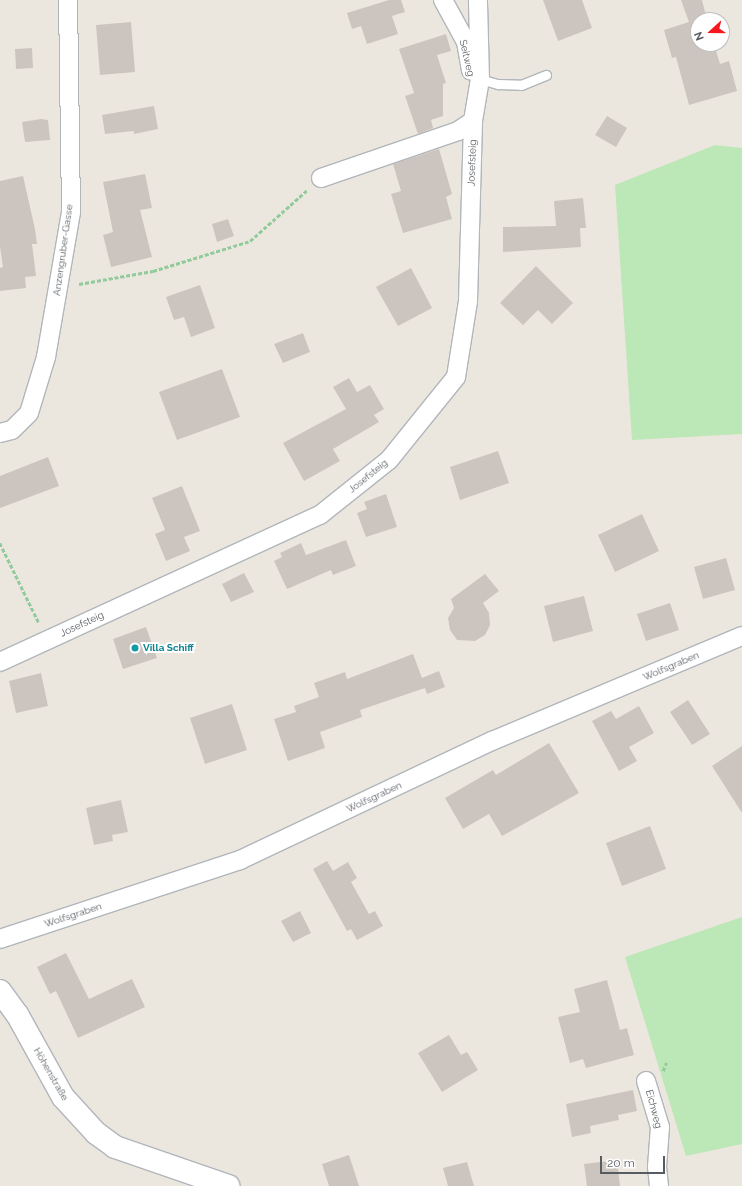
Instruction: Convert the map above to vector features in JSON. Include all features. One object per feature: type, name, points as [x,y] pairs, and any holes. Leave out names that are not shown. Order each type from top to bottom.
[{"type":"street","name":"Anzengruber-Gasse","points":[[0,433],[12,430],[30,413],[46,357],[71,212],[68,0]]},
{"type":"street","name":"Seitweg","points":[[443,0],[466,42],[475,97]]},
{"type":"street","points":[[475,97],[480,79],[478,0]]},
{"type":"street","name":"Josefsteig","points":[[0,662],[320,515],[389,460],[456,377],[468,301],[475,97]]},
{"type":"street","points":[[321,178],[458,131],[473,121]]},
{"type":"street","name":"Wolfsgraben","points":[[0,939],[240,860],[492,741],[742,636]]},
{"type":"street","name":"Höhenstraße","points":[[0,990],[17,1014],[63,1097],[96,1132],[115,1147],[228,1186]]},
{"type":"street","name":"Eichweg","points":[[646,1081],[660,1127],[657,1167],[659,1186]]},
{"type":"lane","points":[[480,79],[498,84],[521,85],[546,75]]},
{"type":"path","points":[[58,288],[153,271],[250,241],[321,178]]},
{"type":"path","points":[[0,542],[38,622]]},
{"type":"green space","points":[[715,145],[742,148],[742,434],[632,440],[615,185]]},
{"type":"green space","points":[[742,917],[742,1144],[686,1156],[625,957]]},
{"type":"building","points":[[389,0],[401,0],[405,12],[392,16],[398,34],[367,44],[361,26],[352,29],[347,13]]},
{"type":"building","points":[[543,0],[582,0],[592,28],[558,41]]},
{"type":"building","points":[[681,0],[702,0],[705,12],[690,12],[690,52],[716,52],[720,64],[729,61],[737,91],[689,105],[676,57],[672,58],[664,30],[689,22]]},
{"type":"building","points":[[131,22],[135,72],[100,75],[96,25]]},
{"type":"building","points":[[446,34],[451,51],[437,55],[446,83],[443,84],[443,116],[431,120],[433,128],[418,134],[405,96],[414,93],[399,49]]},
{"type":"building","points":[[32,48],[33,68],[16,69],[15,49]]},
{"type":"building","points":[[154,106],[158,129],[134,134],[134,131],[105,134],[102,115]]},
{"type":"building","points":[[607,116],[627,128],[616,147],[595,135]]},
{"type":"building","points":[[41,119],[48,120],[50,140],[25,142],[22,122]]},
{"type":"building","points":[[439,149],[452,194],[446,197],[452,219],[403,233],[391,194],[401,191],[393,164]]},
{"type":"building","points":[[145,174],[152,208],[140,210],[152,257],[111,267],[103,235],[113,232],[103,182]]},
{"type":"building","points":[[23,176],[37,244],[32,244],[36,276],[25,277],[26,288],[0,291],[0,268],[3,267],[0,247],[0,181]]},
{"type":"building","points":[[583,198],[586,228],[580,228],[581,247],[503,252],[503,227],[556,226],[554,201]]},
{"type":"building","points":[[228,219],[234,236],[217,242],[212,224]]},
{"type":"building","points":[[536,266],[573,303],[552,324],[538,310],[523,325],[500,303]]},
{"type":"building","points":[[411,268],[432,308],[398,326],[376,287]]},
{"type":"building","points":[[200,285],[215,328],[191,337],[184,317],[174,320],[166,297]]},
{"type":"building","points":[[303,333],[310,352],[283,363],[274,344]]},
{"type":"building","points":[[222,369],[240,417],[177,440],[159,392]]},
{"type":"building","points":[[349,378],[357,392],[370,385],[384,409],[374,415],[379,422],[333,449],[340,461],[304,481],[283,443],[346,409],[333,387]]},
{"type":"building","points":[[498,451],[509,483],[460,500],[450,467]]},
{"type":"building","points":[[48,457],[59,486],[0,508],[0,476]]},
{"type":"building","points":[[182,486],[200,531],[184,537],[190,551],[166,561],[155,534],[165,530],[152,498]]},
{"type":"building","points":[[386,494],[397,527],[366,537],[357,513],[367,509],[364,502]]},
{"type":"building","points":[[642,514],[659,551],[615,572],[598,535]]},
{"type":"building","points":[[346,540],[356,566],[333,575],[331,570],[287,589],[274,561],[282,557],[280,553],[301,543],[306,555]]},
{"type":"building","points":[[726,558],[735,590],[703,599],[694,567]]},
{"type":"building","points":[[244,573],[254,592],[231,602],[222,584]]},
{"type":"building","points":[[485,574],[499,591],[483,603],[489,613],[490,625],[485,635],[475,641],[457,640],[450,630],[448,618],[454,608],[451,599]]},
{"type":"building","points":[[584,596],[593,631],[553,642],[544,606]]},
{"type":"building","points":[[670,603],[679,630],[646,641],[637,614]]},
{"type":"building","name":"Villa Schiff","points":[[146,627],[157,658],[123,669],[113,639]]},
{"type":"building","points":[[413,654],[422,678],[439,671],[445,687],[427,694],[425,688],[360,710],[362,717],[320,732],[325,748],[288,761],[274,719],[296,712],[294,706],[319,697],[314,683],[345,672],[347,679]]},
{"type":"building","points":[[41,673],[48,706],[16,713],[9,681]]},
{"type":"building","points":[[688,700],[710,734],[692,745],[670,712]]},
{"type":"building","points":[[232,704],[247,750],[205,764],[190,718]]},
{"type":"building","points":[[639,706],[654,733],[629,747],[637,761],[619,771],[592,721],[611,711],[616,719]]},
{"type":"building","points":[[549,743],[579,793],[502,836],[489,814],[463,829],[445,798],[493,770],[496,775]]},
{"type":"building","points":[[742,746],[742,813],[712,766]]},
{"type":"building","points":[[121,800],[128,832],[112,835],[113,841],[94,845],[86,808]]},
{"type":"building","points":[[650,826],[666,869],[622,886],[606,843]]},
{"type":"building","points":[[327,861],[333,871],[348,862],[357,878],[351,882],[369,914],[375,911],[383,926],[357,940],[351,929],[347,931],[313,869]]},
{"type":"building","points":[[300,911],[311,933],[293,942],[281,921]]},
{"type":"building","points":[[66,953],[89,999],[132,979],[145,1007],[78,1038],[56,991],[50,994],[37,967]]},
{"type":"building","points":[[607,980],[620,1030],[627,1028],[634,1055],[586,1068],[583,1059],[570,1063],[558,1017],[580,1012],[574,989]]},
{"type":"building","points":[[449,1035],[461,1055],[467,1052],[478,1070],[442,1092],[418,1053]]},
{"type":"building","points":[[633,1090],[637,1111],[618,1115],[619,1120],[590,1126],[591,1133],[572,1137],[566,1104]]},
{"type":"building","points":[[349,1155],[359,1186],[329,1186],[322,1164]]},
{"type":"building","points":[[617,1160],[620,1186],[587,1186],[584,1164]]},
{"type":"building","points":[[467,1162],[474,1186],[448,1186],[443,1168]]},
{"type":"place","name":"Villa Schiff","points":[[135,648]]}]
